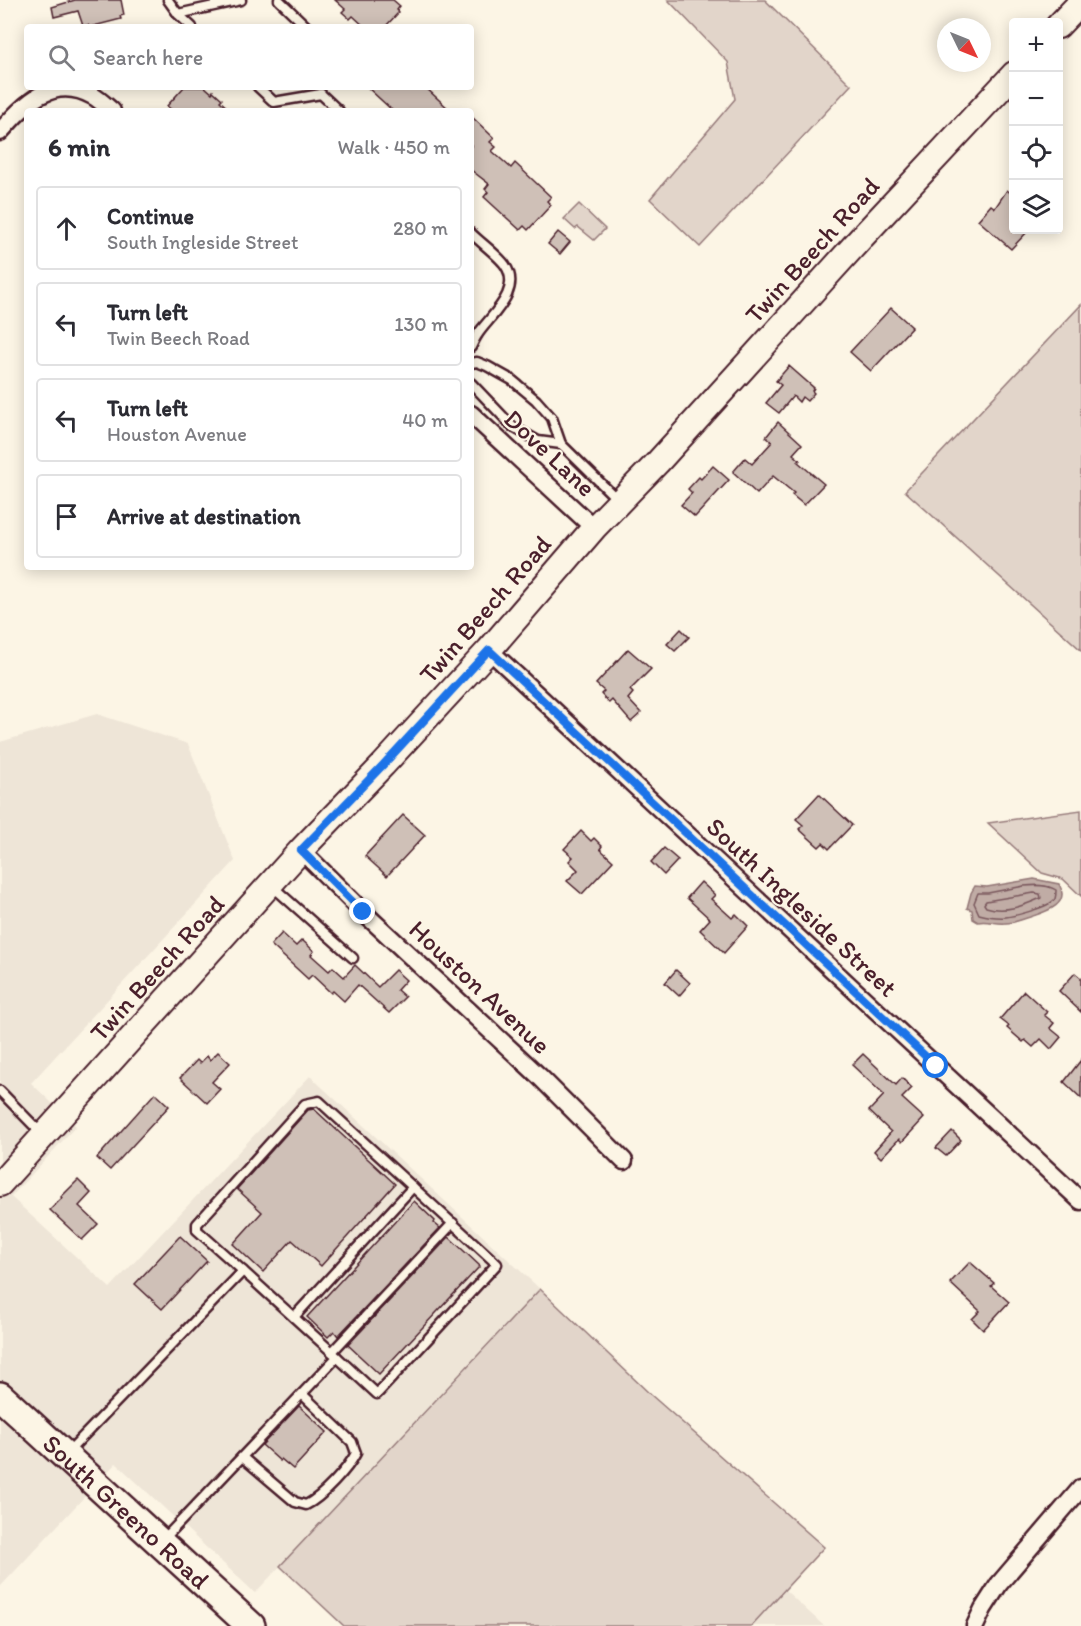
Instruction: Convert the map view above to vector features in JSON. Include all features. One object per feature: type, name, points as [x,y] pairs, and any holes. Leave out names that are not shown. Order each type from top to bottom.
[{"type":"main road","name":"South Greeno Road","points":[[0,1396],[252,1626]]},
{"type":"street","points":[[1063,22],[1081,3]]},
{"type":"street","name":"Twin Beech Road","points":[[0,1184],[301,850],[489,650],[594,528],[665,454],[1009,79]]},
{"type":"street","points":[[0,132],[32,100],[53,90]]},
{"type":"street","points":[[75,90],[94,96],[108,108]]},
{"type":"street","name":"Dove Lane","points":[[474,417],[594,528]]},
{"type":"street","name":"South Ingleside Street","points":[[489,650],[1081,1201]]},
{"type":"street","name":"Houston Avenue","points":[[301,850],[624,1161]]},
{"type":"street","points":[[975,1626],[999,1584],[1081,1488]]},
{"type":"lane","points":[[168,0],[189,24]]},
{"type":"lane","points":[[178,14],[241,0]]},
{"type":"lane","points":[[279,0],[304,24]]},
{"type":"lane","points":[[261,90],[274,102],[323,90],[337,108]]},
{"type":"lane","points":[[474,236],[505,265],[509,274],[509,284],[502,305],[474,341]]},
{"type":"lane","points":[[474,362],[487,366],[512,380],[536,400],[552,418],[561,444],[620,501]]},
{"type":"lane","points":[[474,386],[513,427],[538,441],[561,444]]},
{"type":"lane","points":[[270,885],[354,958]]},
{"type":"lane","points":[[0,1091],[44,1136]]},
{"type":"lane","points":[[319,1101],[413,1186],[497,1264],[377,1394],[197,1230],[197,1224],[305,1104],[319,1101]]},
{"type":"lane","points":[[294,1317],[413,1186]]},
{"type":"lane","points":[[160,1543],[302,1394],[453,1223]]},
{"type":"lane","points":[[65,1455],[243,1270]]},
{"type":"lane","points":[[242,1457],[295,1502],[306,1505],[316,1500],[352,1461],[356,1453],[352,1442],[302,1394]]},
{"type":"shaded area","points":[[668,0],[765,0],[851,85],[700,247],[650,199],[735,99],[728,62]]},
{"type":"shaded area","points":[[579,204],[605,229],[594,240],[578,227],[575,229],[564,219]]},
{"type":"shaded area","points":[[1081,305],[1081,650],[905,491]]},
{"type":"shaded area","points":[[97,714],[188,744],[235,861],[31,1083],[76,1126],[11,1197],[110,1288],[310,1076],[540,1289],[255,1593],[116,1463],[0,1587],[0,742]]},
{"type":"shaded area","points":[[1081,810],[1081,896],[1063,879],[1042,873],[988,823]]},
{"type":"shaded area","points":[[540,1289],[651,1395],[824,1547],[751,1626],[344,1626],[280,1566]]},
{"type":"shaded area","points":[[785,1590],[824,1626],[751,1626]]},
{"type":"water","points":[[1034,879],[1059,884],[1062,891],[1059,902],[1043,913],[1009,923],[978,922],[973,919],[972,910],[967,908],[975,886],[987,887]]},
{"type":"building","points":[[75,0],[121,0],[124,15],[120,16],[121,19],[102,24],[82,24],[78,11],[54,17],[52,7]]},
{"type":"building","points":[[335,0],[393,0],[400,6],[397,10],[399,12],[388,24],[362,24],[353,16],[350,19],[342,12],[345,9]]},
{"type":"building","points":[[181,90],[208,90],[222,99],[220,101],[228,108],[169,108],[167,106]]},
{"type":"building","points":[[370,90],[428,90],[448,108],[390,108]]},
{"type":"building","points":[[474,119],[494,138],[490,142],[496,147],[492,151],[511,168],[515,163],[551,197],[547,201],[551,205],[528,230],[524,226],[520,230],[484,197],[488,192],[485,189],[489,184],[474,172]]},
{"type":"building","points":[[1007,190],[1009,192],[1009,234],[1025,234],[1011,249],[978,220],[991,205],[995,208]]},
{"type":"building","points":[[558,232],[570,242],[560,254],[548,244]]},
{"type":"building","points":[[891,308],[912,327],[871,371],[850,352]]},
{"type":"building","points":[[789,366],[814,388],[812,391],[814,393],[807,401],[802,397],[799,402],[793,396],[779,413],[766,403],[781,385],[776,381]]},
{"type":"building","points":[[778,422],[802,444],[793,454],[800,460],[798,462],[824,484],[804,505],[792,495],[794,493],[773,476],[757,494],[733,472],[745,458],[752,464],[772,442],[766,437]]},
{"type":"building","points":[[713,466],[729,480],[695,517],[681,505],[692,493],[688,489]]},
{"type":"building","points":[[681,629],[689,637],[675,651],[667,644]]},
{"type":"building","points":[[628,649],[651,669],[630,690],[633,693],[628,699],[641,713],[631,722],[612,700],[609,703],[601,694],[604,691],[596,684]]},
{"type":"building","points":[[819,794],[852,825],[829,849],[823,843],[819,847],[799,829],[803,825],[796,819]]},
{"type":"building","points":[[403,815],[425,835],[387,876],[365,856]]},
{"type":"building","points":[[581,831],[591,841],[594,838],[602,846],[600,849],[613,861],[582,894],[567,881],[578,870],[569,861],[573,857],[564,849]]},
{"type":"building","points":[[664,848],[678,860],[664,875],[651,862]]},
{"type":"building","points":[[701,882],[715,895],[711,899],[732,918],[736,914],[748,926],[724,953],[700,930],[710,919],[687,898]]},
{"type":"building","points":[[282,933],[296,946],[302,940],[314,951],[311,955],[329,971],[333,967],[344,977],[355,965],[378,987],[395,970],[406,980],[397,990],[405,997],[389,1013],[358,985],[344,1001],[333,991],[331,993],[312,975],[308,979],[271,945]]},
{"type":"building","points":[[676,970],[690,983],[679,996],[665,983]]},
{"type":"building","points":[[1075,973],[1081,978],[1081,1012],[1059,991]]},
{"type":"building","points":[[1024,991],[1047,1012],[1044,1015],[1054,1023],[1050,1028],[1061,1037],[1051,1049],[1041,1039],[1033,1047],[1025,1040],[1023,1042],[1000,1019]]},
{"type":"building","points":[[218,1052],[230,1063],[212,1082],[220,1089],[207,1103],[180,1078],[197,1060],[200,1063],[207,1056],[210,1060]]},
{"type":"building","points":[[863,1054],[896,1085],[902,1078],[912,1088],[902,1098],[924,1118],[902,1142],[899,1139],[881,1158],[874,1151],[891,1132],[869,1111],[884,1095],[852,1065]]},
{"type":"building","points":[[1081,1060],[1081,1098],[1064,1082]]},
{"type":"building","points":[[155,1093],[169,1106],[110,1170],[97,1158]]},
{"type":"building","points":[[314,1109],[395,1184],[321,1266],[292,1240],[263,1272],[233,1244],[262,1212],[237,1189],[308,1110]]},
{"type":"building","points":[[952,1131],[961,1140],[946,1156],[936,1148]]},
{"type":"building","points":[[78,1180],[91,1193],[79,1206],[98,1224],[82,1240],[50,1210]]},
{"type":"building","points":[[414,1201],[440,1228],[338,1336],[334,1331],[328,1337],[307,1317]]},
{"type":"building","points":[[180,1236],[207,1261],[162,1309],[135,1284]]},
{"type":"building","points":[[449,1237],[480,1266],[379,1374],[348,1345]]},
{"type":"building","points":[[970,1262],[994,1283],[991,1286],[1009,1302],[983,1330],[972,1319],[980,1311],[950,1283]]},
{"type":"building","points":[[299,1406],[327,1432],[293,1469],[262,1445]]},
{"type":"route","points":[[363,912],[301,850],[489,650],[936,1066]]}]
